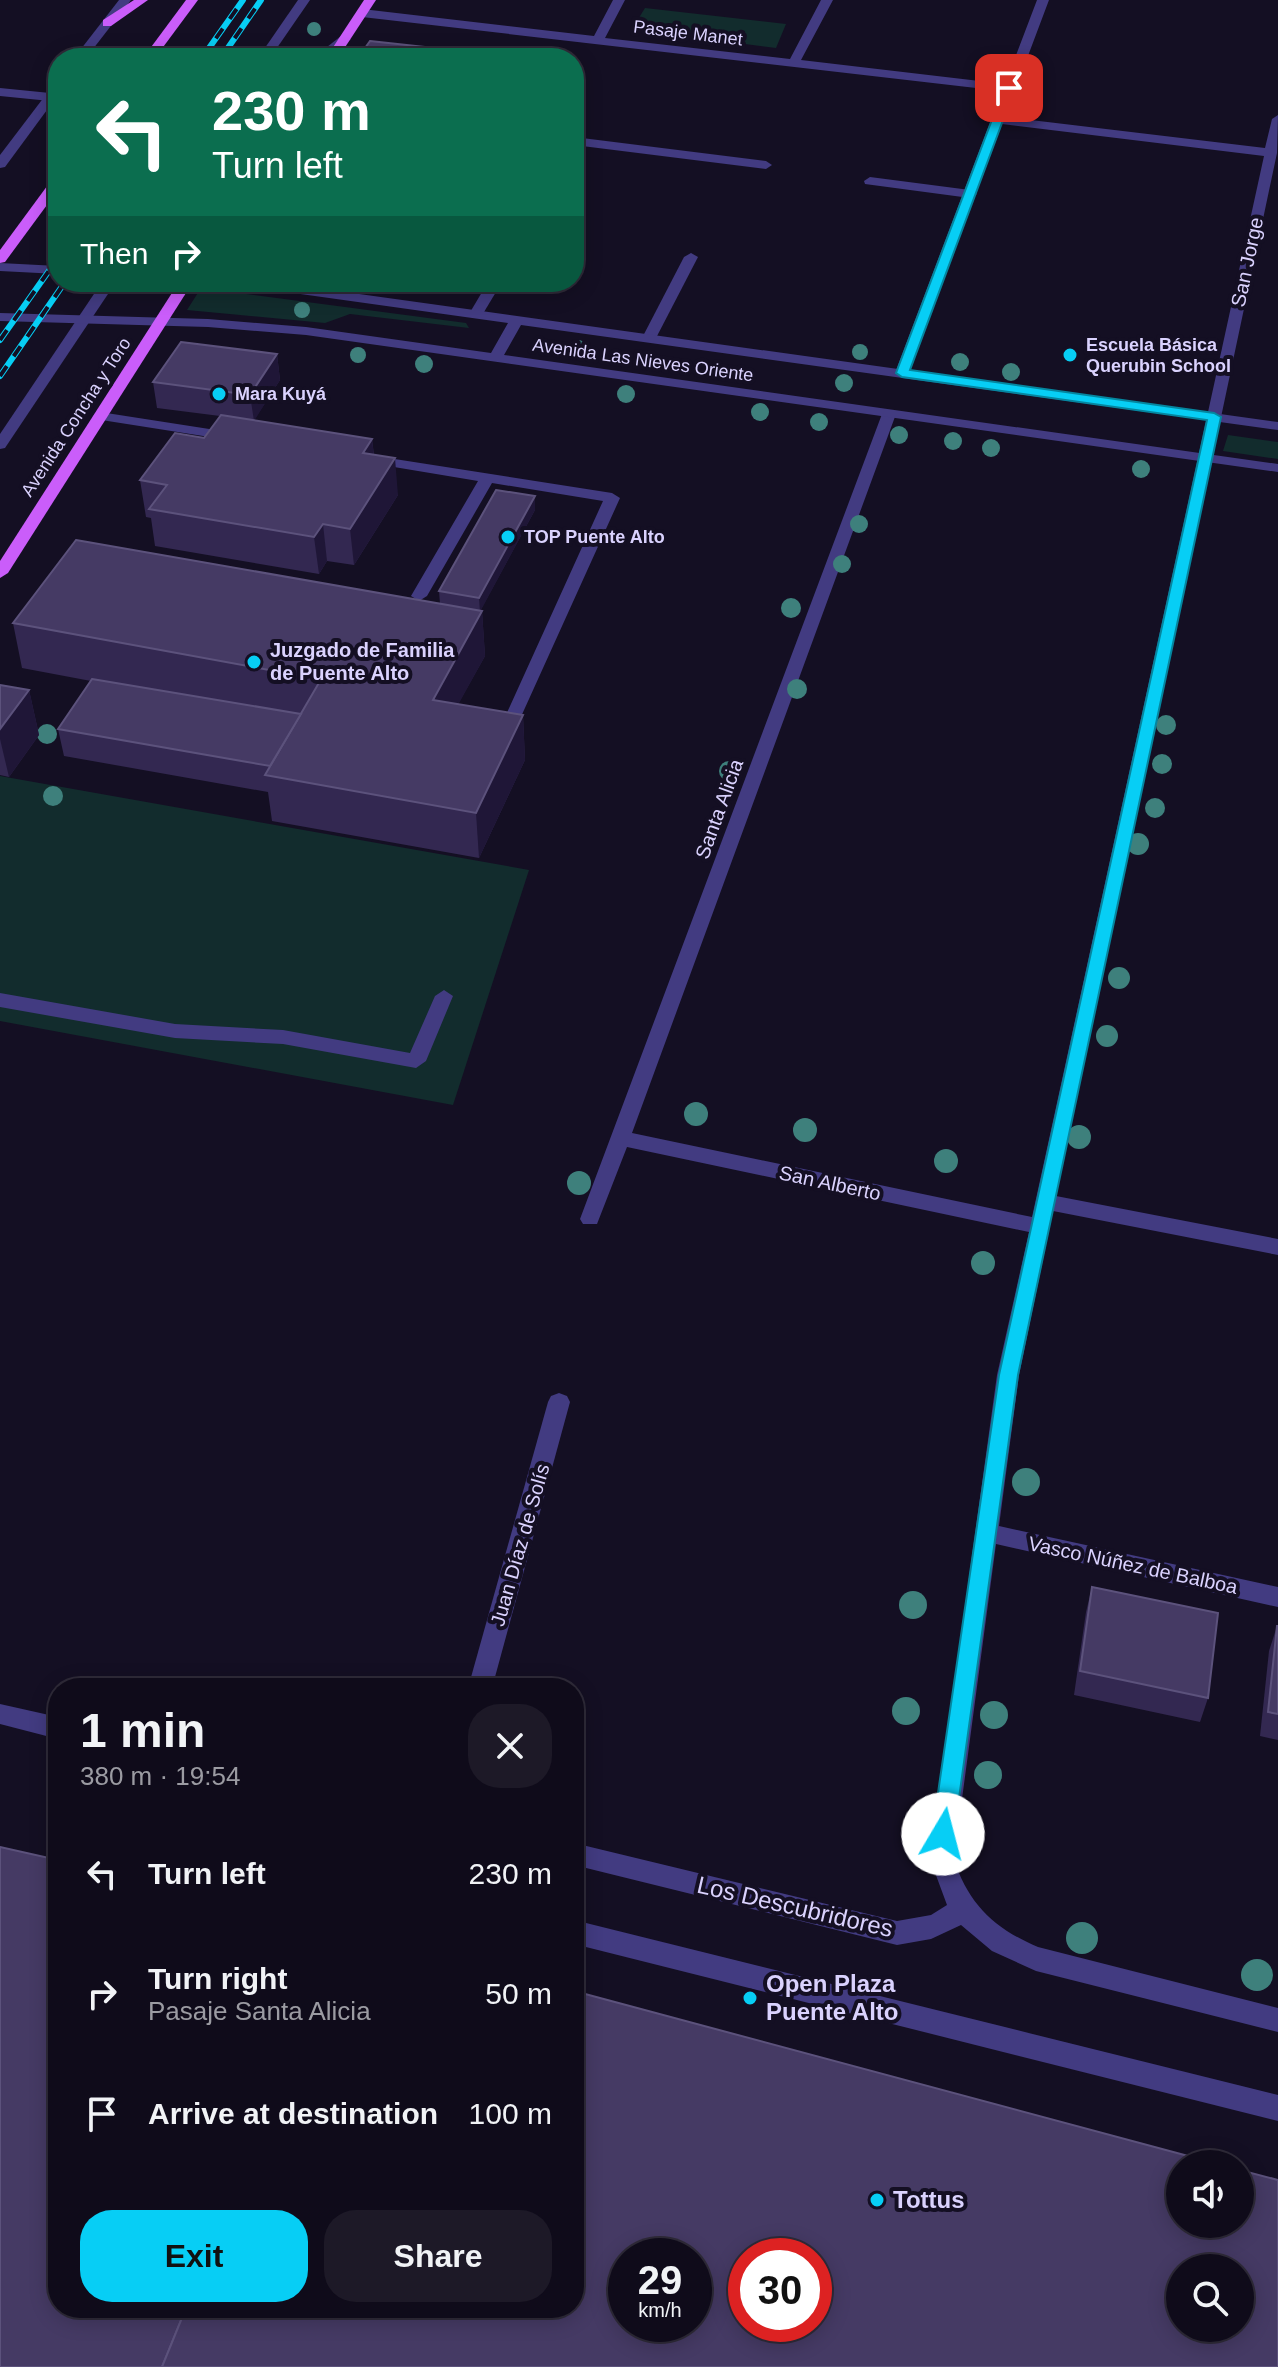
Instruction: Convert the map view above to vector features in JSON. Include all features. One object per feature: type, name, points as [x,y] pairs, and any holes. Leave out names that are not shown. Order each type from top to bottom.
[{"type":"main road","points":[[107,23],[142,0]]},
{"type":"main road","points":[[156,48],[192,0]]},
{"type":"main road","points":[[339,48],[370,0]]},
{"type":"main road","points":[[0,259],[48,194]]},
{"type":"main road","name":"Avenida Concha y Toro","points":[[0,573],[180,292]]},
{"type":"street","points":[[88,48],[125,0]]},
{"type":"street","points":[[271,48],[304,0]]},
{"type":"street","points":[[598,40],[619,0]]},
{"type":"street","points":[[794,63],[827,0]]},
{"type":"street","points":[[902,373],[1043,0]]},
{"type":"street","name":"Pasaje Manet","points":[[362,13],[1009,88]]},
{"type":"street","points":[[333,48],[345,39]]},
{"type":"street","points":[[0,92],[48,92]]},
{"type":"street","points":[[0,164],[48,100]]},
{"type":"street","name":"San Jorge","points":[[961,1910],[948,1885],[942,1859],[943,1834],[1008,1375],[1278,119]]},
{"type":"street","points":[[998,120],[1271,153]]},
{"type":"street","points":[[584,142],[766,165]]},
{"type":"street","points":[[870,181],[970,194]]},
{"type":"street","points":[[649,338],[691,257]]},
{"type":"street","points":[[0,267],[48,269]]},
{"type":"street","points":[[0,445],[102,292]]},
{"type":"street","name":"Avenida Las Nieves Oriente","points":[[316,292],[1278,426]]},
{"type":"street","points":[[476,314],[489,292]]},
{"type":"street","name":"Avenida Las Nieves Oriente","points":[[0,317],[306,331],[1278,468]]},
{"type":"street","points":[[495,358],[517,320]]},
{"type":"street","name":"Santa Alicia","points":[[590,1219],[889,414]]},
{"type":"street","points":[[100,416],[257,441]]},
{"type":"street","points":[[349,456],[612,498],[503,737]]},
{"type":"street","points":[[419,596],[487,478]]},
{"type":"street","points":[[0,1000],[175,1031],[283,1037],[416,1061],[444,996]]},
{"type":"street","name":"San Alberto","points":[[620,1138],[1041,1227]]},
{"type":"street","points":[[1046,1202],[1278,1247]]},
{"type":"street","name":"Juan Díaz de Solís","points":[[483,1678],[559,1402]]},
{"type":"street","name":"Vasco Núñez de Balboa","points":[[987,1533],[1278,1597]]},
{"type":"street","points":[[0,1714],[48,1726]]},
{"type":"street","name":"Los Descubridores","points":[[584,1856],[897,1933],[944,1925],[961,1910]]},
{"type":"street","points":[[961,1910],[982,1931],[1008,1948],[1036,1959],[1278,2020]]},
{"type":"street","points":[[584,1934],[1278,2108]]},
{"type":"green space","points":[[645,8],[786,24],[776,48],[632,29]]},
{"type":"green space","points":[[198,292],[231,292],[466,323],[469,328],[350,314],[325,323],[187,310]]},
{"type":"green space","points":[[1228,435],[1278,442],[1278,459],[1223,451]]},
{"type":"green space","points":[[0,776],[529,870],[453,1105],[0,1021]]},
{"type":"building","points":[[370,41],[435,48],[365,48]]},
{"type":"building","points":[[181,342],[277,354],[250,395],[153,382]]},
{"type":"building","points":[[221,415],[372,439],[363,453],[395,458],[350,529],[323,524],[314,537],[149,509],[167,485],[140,480],[175,433],[204,438]]},
{"type":"building","points":[[496,490],[535,496],[479,598],[439,591]]},
{"type":"building","points":[[76,540],[482,611],[433,700],[523,715],[476,813],[265,775],[320,681],[335,682],[13,623]]},
{"type":"building","points":[[92,679],[301,714],[270,766],[58,729]]},
{"type":"building","points":[[0,685],[29,690],[0,729]]},
{"type":"building","points":[[1092,1587],[1218,1613],[1208,1698],[1080,1671]]},
{"type":"building","points":[[1278,1626],[1278,1714],[1268,1712]]},
{"type":"building","points":[[0,1847],[48,1858],[48,2318],[182,2318],[162,2367],[0,2367]]},
{"type":"building","name":"Tottus","points":[[584,1994],[1166,2150],[1166,2238],[1254,2238],[1254,2174],[1278,2180],[1278,2367],[162,2367],[182,2318],[584,2318]]},
{"type":"railway","points":[[209,48],[243,0]]},
{"type":"railway","points":[[228,48],[261,0]]},
{"type":"railway","points":[[0,340],[48,272]]},
{"type":"railway","points":[[0,376],[58,292]]},
{"type":"place","name":"Escuela Básica Querubin School","points":[[1070,355]]},
{"type":"place","name":"Mara Kuyá","points":[[219,394]]},
{"type":"place","name":"TOP Puente Alto","points":[[508,537]]},
{"type":"place","name":"Juzgado de Familia de Puente Alto","points":[[254,662]]},
{"type":"place","name":"Open Plaza Puente Alto","points":[[750,1998]]},
{"type":"place","name":"Tottus","points":[[877,2200]]},
{"type":"route","points":[[943,1834],[1008,1375],[1214,417],[902,373],[1009,88]]}]
